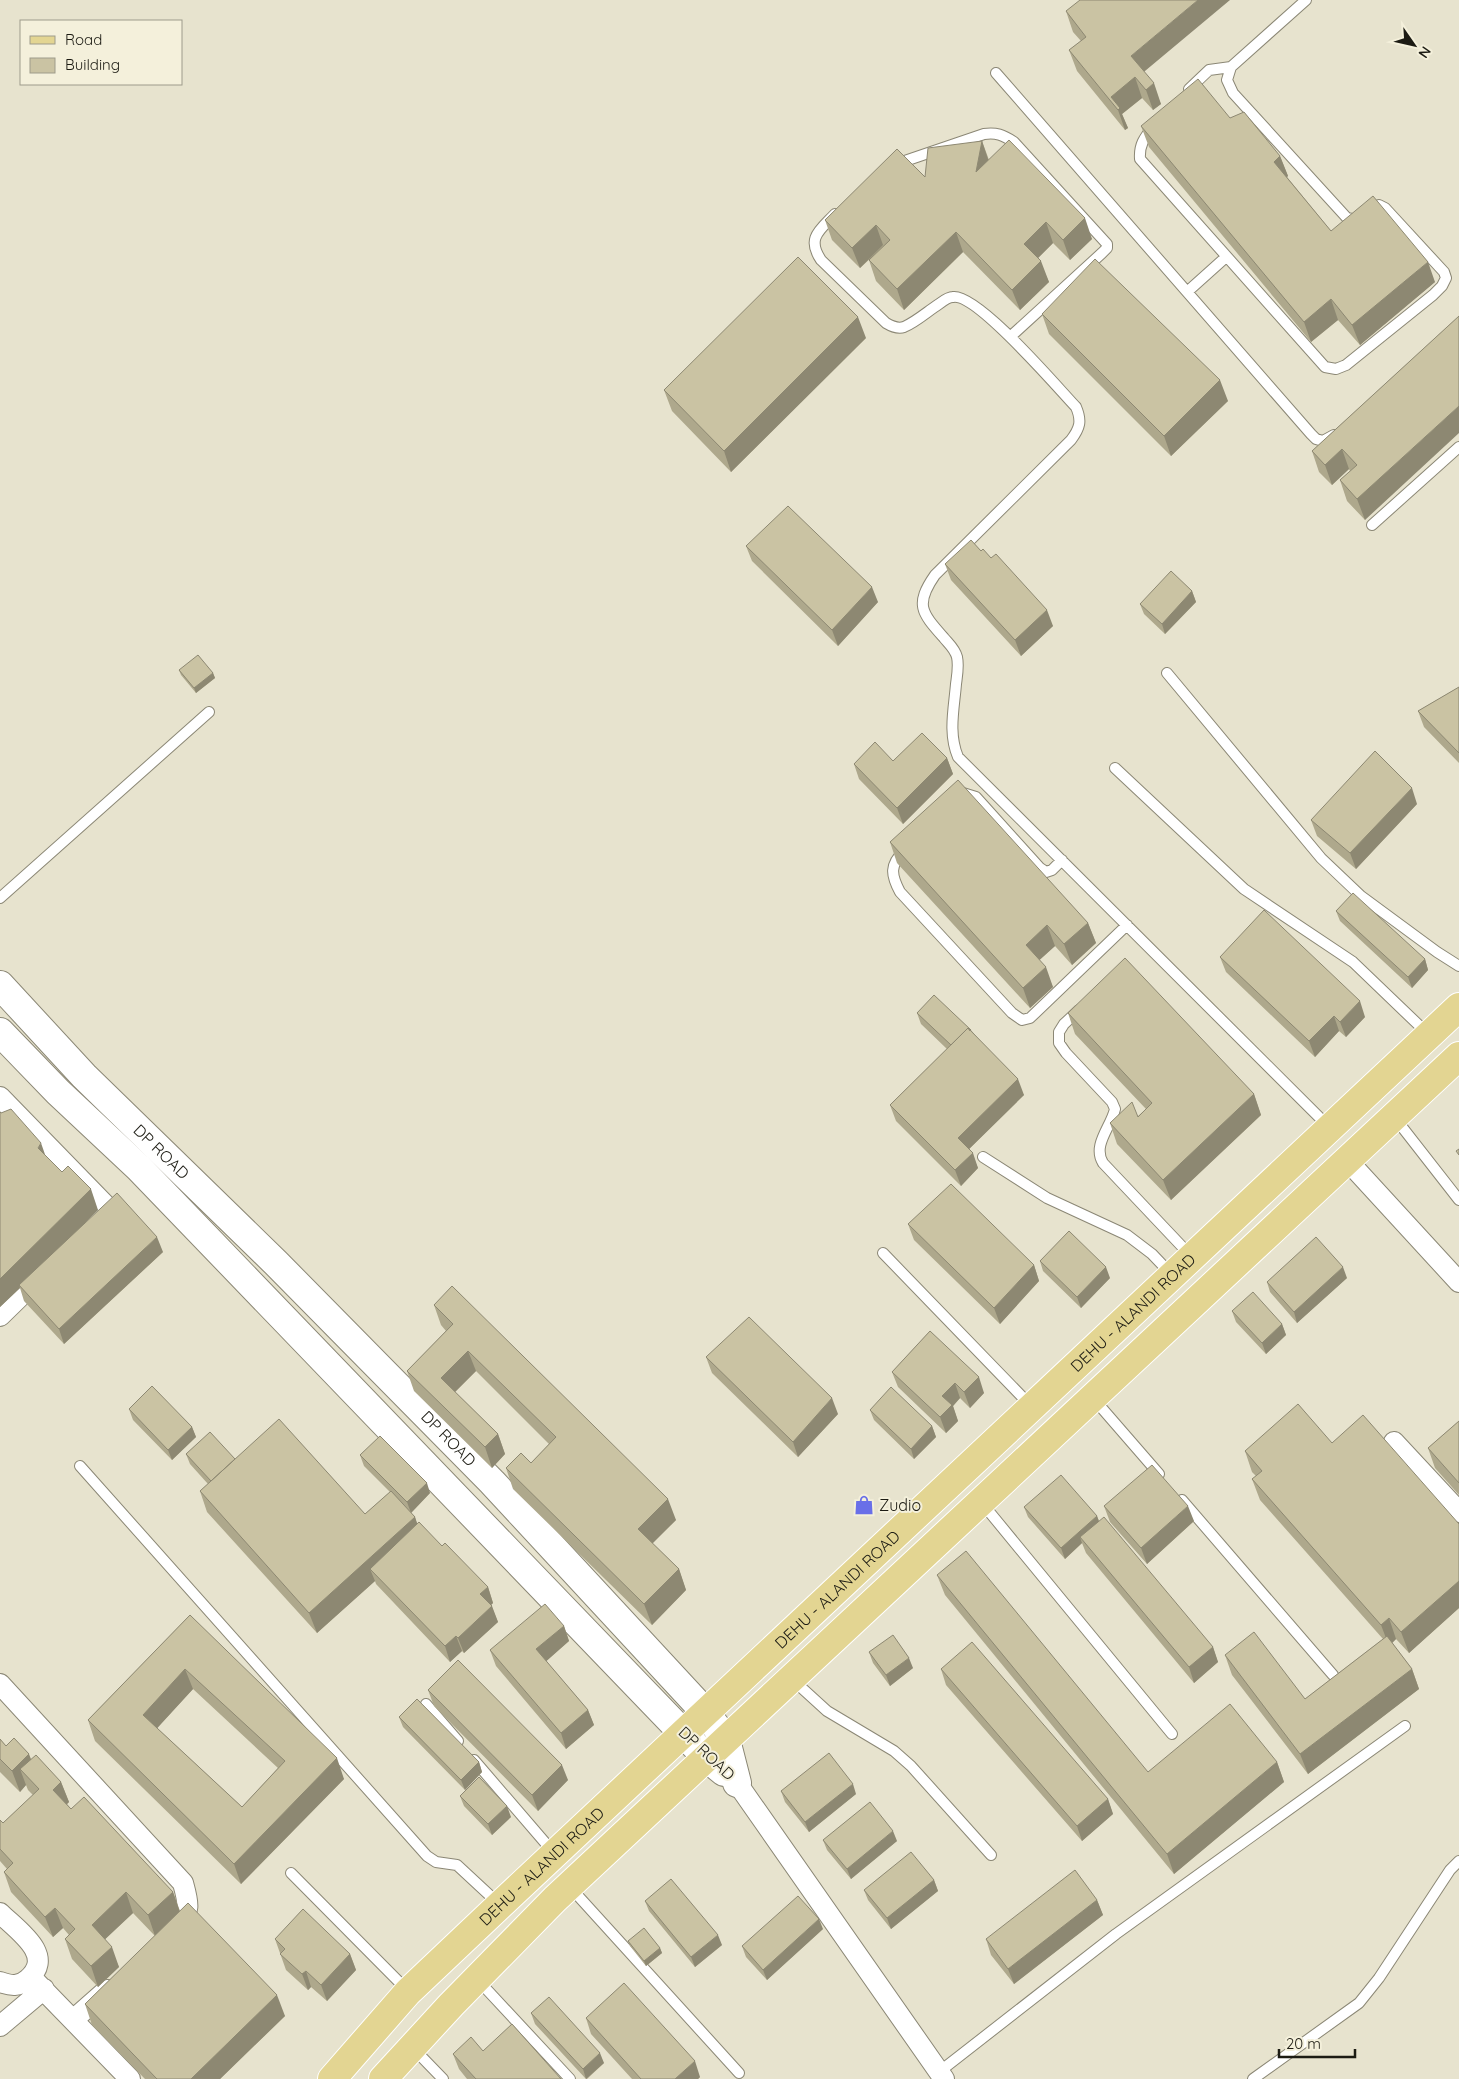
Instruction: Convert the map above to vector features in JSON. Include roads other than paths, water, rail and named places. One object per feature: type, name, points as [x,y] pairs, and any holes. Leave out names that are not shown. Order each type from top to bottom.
[{"type":"main road","name":"DEHU - ALANDI ROAD","points":[[332,2079],[416,1985],[500,1905],[1459,1006]]},
{"type":"main road","name":"DEHU - ALANDI ROAD","points":[[383,2079],[476,1979],[569,1886],[1459,1056]]},
{"type":"main road","points":[[416,1985],[451,2006]]},
{"type":"street","name":"DP ROAD","points":[[0,985],[79,1071],[276,1263],[485,1475],[705,1712],[716,1749],[737,1783]]},
{"type":"street","name":"DP ROAD","points":[[0,1032],[58,1092],[146,1175],[684,1732],[716,1749]]},
{"type":"street","points":[[0,1097],[110,1210],[82,1236]]},
{"type":"street","points":[[114,1145],[134,1125]]},
{"type":"street","points":[[1347,1160],[1459,1282]]},
{"type":"street","points":[[0,1316],[55,1263]]},
{"type":"street","points":[[1394,1442],[1459,1512]]},
{"type":"street","points":[[0,1684],[183,1883],[187,1913],[183,1921],[161,1941]]},
{"type":"street","points":[[737,1783],[942,2076]]},
{"type":"street","points":[[0,1913],[37,1950],[39,1962],[38,1983],[0,2026]]},
{"type":"street","points":[[73,2020],[124,1974]]},
{"type":"street","points":[[0,1982],[12,1986],[24,1983],[38,1983],[130,2079]]},
{"type":"lane","points":[[1162,116],[1143,139],[1140,148],[1140,159],[1317,360],[1325,367],[1336,369],[1346,365],[1433,295],[1446,278],[1444,272],[1385,208],[1379,205],[1372,208],[1362,219],[1355,221],[1347,218],[1233,93],[1227,80],[1231,68],[1306,0]]},
{"type":"lane","points":[[1181,97],[1209,70],[1231,68]]},
{"type":"lane","points":[[996,73],[1316,439],[1323,441],[1331,438],[1345,425]]},
{"type":"lane","points":[[888,167],[984,134],[994,133],[1004,136],[1014,142],[1104,240],[1107,248],[1010,337]]},
{"type":"lane","points":[[841,208],[817,234],[813,243],[815,251],[821,260],[886,323],[895,327],[903,327],[953,297],[964,298],[1010,337],[1076,407],[1081,418],[1079,429],[1070,440],[935,575],[926,588],[922,600],[924,611],[930,622],[953,647],[957,657],[958,671],[952,730],[953,744],[958,756],[1329,1127]]},
{"type":"lane","points":[[1187,292],[1226,257]]},
{"type":"lane","points":[[1372,525],[1459,447]]},
{"type":"lane","points":[[1168,674],[1321,858],[1361,896],[1459,966]]},
{"type":"lane","points":[[0,898],[209,712]]},
{"type":"lane","points":[[1115,768],[1244,889],[1353,962],[1429,1035]]},
{"type":"lane","points":[[950,805],[963,793],[976,796],[1040,868],[1046,872],[1052,870],[1062,860]]},
{"type":"lane","points":[[911,844],[898,856],[894,866],[893,878],[900,892],[1012,1013],[1022,1020],[1030,1018],[1127,925]]},
{"type":"lane","points":[[1084,1006],[1064,1024],[1059,1032],[1059,1043],[1112,1102],[1115,1109],[1100,1145],[1099,1156],[1103,1163],[1192,1257]]},
{"type":"lane","points":[[1394,1117],[1459,1200]]},
{"type":"lane","points":[[983,1157],[1048,1198],[1127,1235],[1152,1254],[1172,1275]]},
{"type":"lane","points":[[883,1253],[1031,1406]]},
{"type":"lane","points":[[1093,1398],[1164,1480]]},
{"type":"lane","points":[[80,1466],[427,1856],[436,1862],[457,1865],[500,1905]]},
{"type":"lane","points":[[1177,1495],[1334,1675]]},
{"type":"lane","points":[[981,1502],[1172,1734]]},
{"type":"lane","points":[[792,1678],[827,1712],[900,1756],[991,1855]]},
{"type":"lane","points":[[426,1704],[554,1854]]},
{"type":"lane","points":[[942,2076],[1116,1934],[1405,1726]]},
{"type":"lane","points":[[1254,2079],[1359,2004],[1379,1978],[1450,1870],[1459,1861]]},
{"type":"lane","points":[[291,1873],[416,1985]]},
{"type":"lane","points":[[569,1886],[739,2073]]},
{"type":"lane","points":[[476,1979],[570,2079]]},
{"type":"lane","points":[[412,2047],[443,2079]]},
{"type":"place","name":"Zudio","points":[[864,1505]]}]
